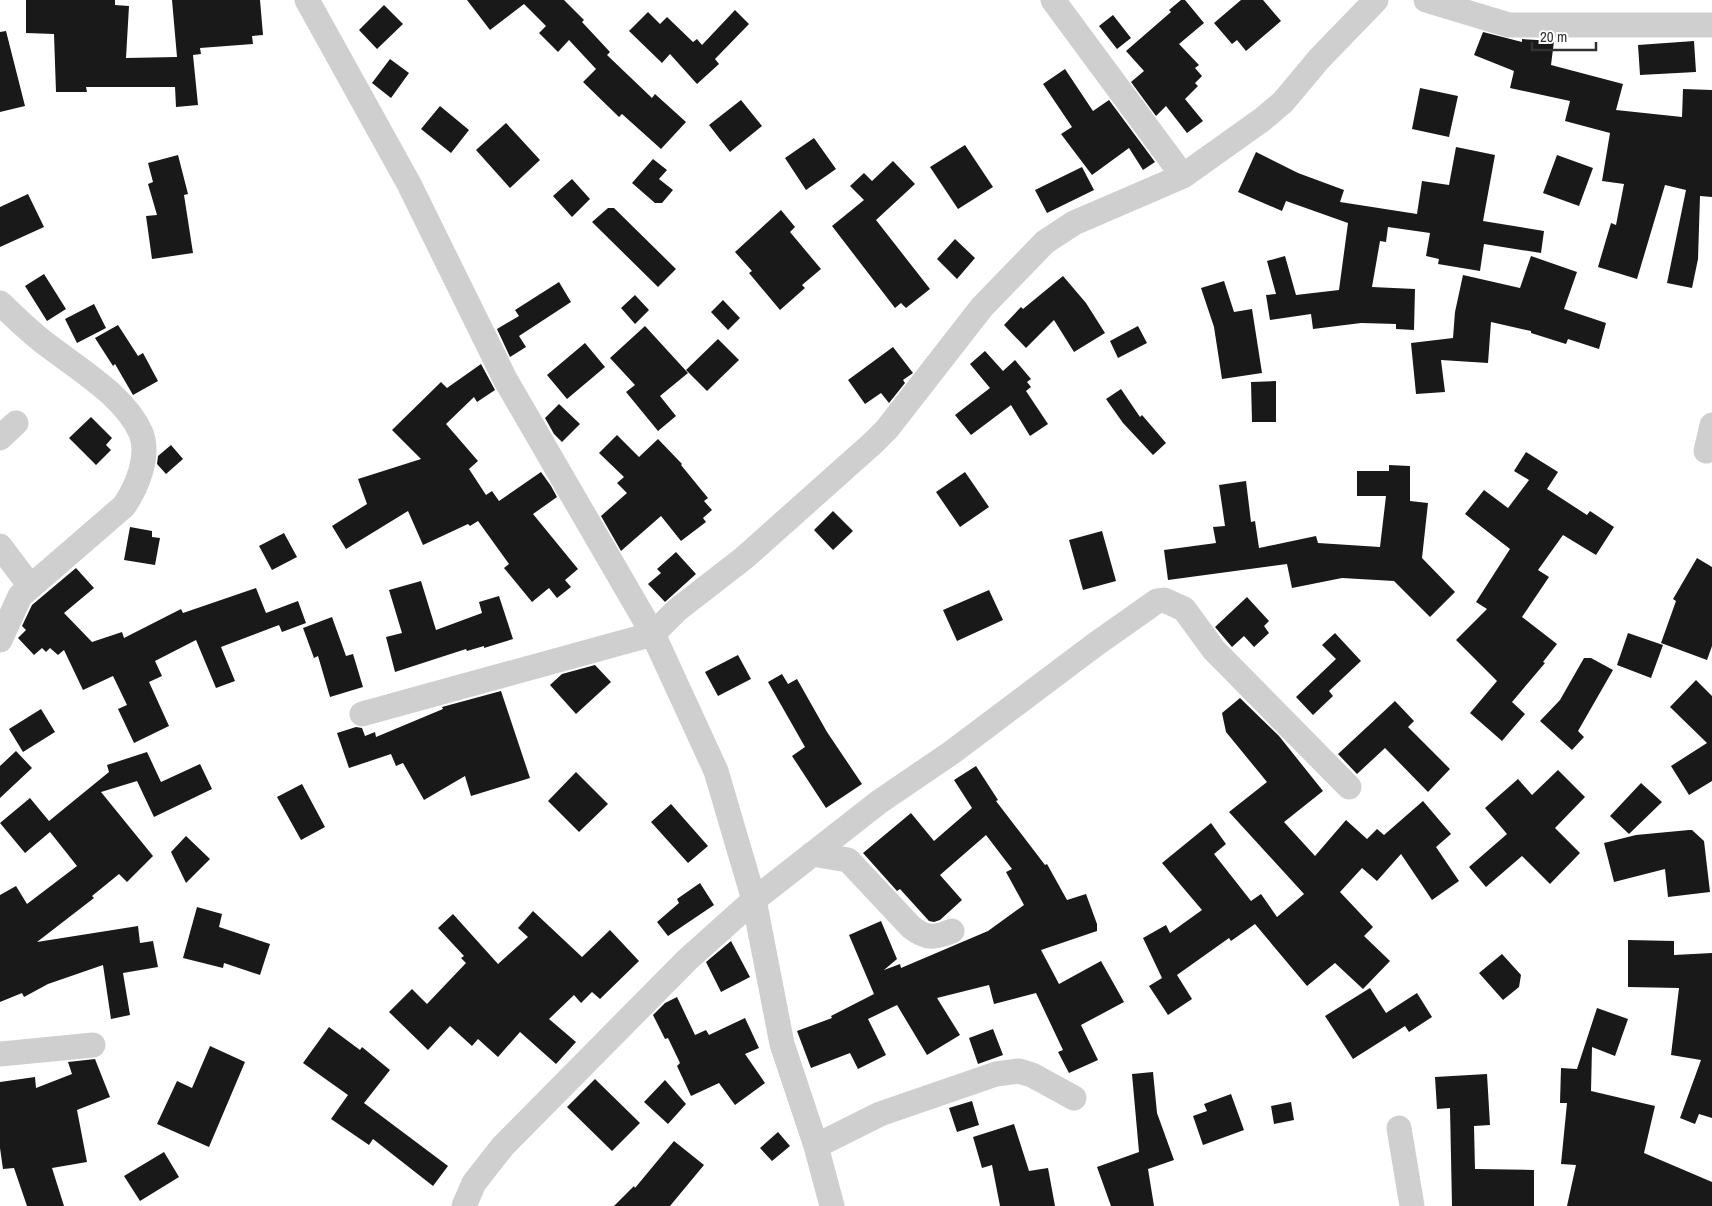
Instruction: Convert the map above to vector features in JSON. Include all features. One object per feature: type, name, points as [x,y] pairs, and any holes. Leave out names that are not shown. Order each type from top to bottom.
[{"type":"street","points":[[307,0],[409,184],[505,379],[653,634],[716,771],[754,900],[782,1044],[816,1146],[832,1206]]},
{"type":"street","points":[[1053,0],[1183,176]]},
{"type":"street","points":[[362,714],[653,634],[677,610],[744,558],[887,429],[982,307],[1044,242],[1074,223],[1183,176],[1283,102],[1319,59],[1376,0]]},
{"type":"street","points":[[1426,0],[1509,25],[1712,25]]},
{"type":"street","points":[[0,303],[46,344],[85,372],[120,403],[141,434],[143,456],[132,493],[124,506],[20,596],[0,640]]},
{"type":"street","points":[[1706,450],[1712,425]]},
{"type":"street","points":[[0,546],[30,586]]},
{"type":"street","points":[[464,1206],[474,1184],[503,1146],[681,966],[754,900],[879,802],[951,753],[1156,601],[1164,600],[1184,610],[1214,650],[1349,788]]},
{"type":"street","points":[[812,854],[848,860],[910,928],[918,933],[931,938],[952,931]]},
{"type":"street","points":[[0,1054],[93,1045]]},
{"type":"street","points":[[816,1146],[880,1114],[996,1074],[1019,1071],[1032,1074],[1074,1098]]},
{"type":"street","points":[[1399,1128],[1412,1206]]},
{"type":"building","points":[[26,0],[115,0],[115,5],[129,6],[126,58],[177,57],[172,0],[260,0],[263,35],[252,36],[253,44],[200,48],[201,54],[193,55],[198,105],[176,107],[175,87],[86,87],[87,92],[56,92],[54,34],[26,33]]},
{"type":"building","points":[[467,0],[564,0],[584,20],[582,22],[610,52],[607,55],[652,98],[655,94],[686,122],[661,149],[622,114],[619,117],[583,82],[596,69],[569,40],[558,52],[539,33],[546,26],[524,4],[490,30]]},
{"type":"building","points":[[1181,0],[1185,0],[1204,23],[1179,44],[1199,65],[1195,68],[1202,76],[1195,83],[1198,86],[1185,99],[1203,121],[1187,133],[1166,106],[1156,116],[1131,82],[1144,71],[1126,51],[1171,12],[1169,10]]},
{"type":"building","points":[[1241,0],[1263,0],[1281,21],[1246,51],[1237,40],[1232,44],[1214,23]]},
{"type":"building","points":[[384,5],[403,24],[377,49],[359,30]]},
{"type":"building","points":[[735,10],[749,24],[715,59],[719,64],[697,84],[670,54],[662,63],[629,31],[648,12],[660,24],[667,17],[693,42],[697,39],[702,45]]},
{"type":"building","points":[[1113,15],[1131,38],[1117,49],[1099,26]]},
{"type":"building","points":[[6,31],[25,106],[0,112],[0,32]]},
{"type":"building","points":[[1483,32],[1522,42],[1522,39],[1554,41],[1551,65],[1623,84],[1616,110],[1682,117],[1683,89],[1712,90],[1712,197],[1700,196],[1698,259],[1692,288],[1667,283],[1686,190],[1665,185],[1637,279],[1598,267],[1611,223],[1616,225],[1624,184],[1602,181],[1610,133],[1565,121],[1570,101],[1510,88],[1514,71],[1474,55]]},
{"type":"building","points":[[1694,41],[1696,72],[1640,75],[1638,45]]},
{"type":"building","points":[[390,59],[409,73],[391,98],[372,83]]},
{"type":"building","points":[[1065,69],[1093,111],[1109,100],[1155,162],[1143,170],[1129,148],[1092,175],[1061,134],[1072,127],[1043,84]]},
{"type":"building","points":[[1420,88],[1458,96],[1449,137],[1412,129]]},
{"type":"building","points":[[741,100],[762,126],[730,152],[709,125]]},
{"type":"building","points":[[440,106],[469,130],[451,153],[421,129]]},
{"type":"building","points":[[506,123],[540,160],[510,188],[476,150]]},
{"type":"building","points":[[814,138],[836,169],[806,190],[785,158]]},
{"type":"building","points":[[965,145],[993,187],[958,209],[930,167]]},
{"type":"building","points":[[1456,147],[1495,155],[1483,221],[1544,231],[1541,253],[1484,244],[1480,271],[1438,264],[1439,259],[1426,256],[1430,233],[1388,227],[1386,242],[1380,241],[1372,287],[1415,289],[1414,330],[1396,329],[1396,324],[1361,323],[1313,329],[1311,314],[1270,320],[1266,295],[1276,294],[1267,261],[1285,256],[1296,295],[1339,290],[1348,223],[1286,201],[1282,211],[1238,192],[1256,152],[1298,173],[1344,190],[1340,202],[1417,214],[1422,181],[1449,185]]},
{"type":"building","points":[[178,155],[188,194],[184,195],[193,253],[152,259],[146,216],[157,215],[148,184],[153,182],[148,163]]},
{"type":"building","points":[[1557,155],[1593,168],[1579,206],[1543,193]]},
{"type":"building","points":[[653,159],[667,170],[659,179],[673,190],[662,203],[655,203],[632,183]]},
{"type":"building","points":[[893,161],[915,184],[876,220],[930,289],[906,308],[901,303],[895,308],[832,226],[864,200],[850,186],[864,173],[872,181]]},
{"type":"building","points":[[1082,167],[1094,190],[1047,213],[1035,190]]},
{"type":"building","points":[[572,179],[590,199],[572,217],[553,196]]},
{"type":"building","points":[[28,194],[44,227],[0,247],[0,207]]},
{"type":"building","points":[[608,208],[614,208],[676,269],[658,287],[592,222]]},
{"type":"building","points":[[781,210],[795,227],[790,232],[821,269],[802,285],[805,288],[780,310],[749,273],[752,271],[735,252]]},
{"type":"building","points":[[955,239],[975,258],[957,279],[937,259]]},
{"type":"building","points":[[1531,256],[1577,272],[1564,309],[1606,323],[1599,349],[1568,339],[1566,344],[1531,333],[1531,331],[1491,322],[1488,363],[1441,360],[1445,392],[1416,394],[1411,343],[1453,338],[1455,312],[1463,275],[1520,288]]},
{"type":"building","points":[[44,274],[66,309],[47,321],[25,286]]},
{"type":"building","points":[[1063,276],[1086,303],[1105,333],[1074,352],[1054,320],[1026,348],[1004,325],[1021,307],[1023,309]]},
{"type":"building","points":[[1224,281],[1234,312],[1252,309],[1262,373],[1222,379],[1214,327],[1201,288]]},
{"type":"building","points":[[559,282],[571,302],[519,336],[526,347],[510,357],[497,329],[519,316],[515,310]]},
{"type":"building","points":[[635,295],[649,310],[635,324],[621,308]]},
{"type":"building","points":[[723,300],[740,318],[728,330],[711,312]]},
{"type":"building","points":[[94,304],[106,328],[77,343],[65,319]]},
{"type":"building","points":[[118,325],[138,356],[143,353],[158,381],[133,395],[115,364],[113,366],[95,338]]},
{"type":"building","points":[[645,326],[688,373],[660,396],[676,416],[658,431],[626,392],[635,385],[610,358]]},
{"type":"building","points":[[1138,326],[1147,343],[1118,358],[1110,341]]},
{"type":"building","points":[[718,339],[739,360],[707,391],[686,370]]},
{"type":"building","points":[[585,343],[605,367],[567,399],[547,375]]},
{"type":"building","points":[[893,347],[913,373],[903,380],[905,383],[889,403],[881,393],[865,404],[848,380]]},
{"type":"building","points":[[985,351],[1003,371],[1015,360],[1031,379],[1027,382],[1031,387],[1026,391],[1048,424],[1030,436],[1011,405],[971,435],[955,415],[990,388],[970,364]]},
{"type":"building","points":[[481,364],[495,390],[477,402],[474,397],[446,424],[478,461],[469,469],[486,495],[492,491],[499,501],[541,472],[551,486],[557,497],[533,514],[578,569],[565,580],[571,587],[557,598],[549,588],[532,602],[504,568],[509,564],[478,521],[423,545],[408,511],[346,549],[332,526],[367,504],[358,479],[421,459],[392,430],[441,382],[447,388]]},
{"type":"building","points":[[1276,381],[1276,422],[1252,422],[1251,382]]},
{"type":"building","points":[[1121,389],[1140,417],[1142,415],[1166,443],[1153,455],[1123,423],[1106,399]]},
{"type":"building","points":[[559,404],[580,424],[562,442],[554,434],[545,418]]},
{"type":"building","points":[[91,417],[112,438],[106,445],[111,450],[96,465],[69,438]]},
{"type":"building","points":[[617,435],[639,457],[658,439],[682,464],[708,498],[704,501],[712,510],[703,518],[706,522],[681,541],[661,516],[621,551],[601,516],[627,493],[617,483],[624,477],[599,453]]},
{"type":"building","points":[[171,445],[183,459],[166,474],[157,464],[158,456]]},
{"type":"building","points":[[1526,452],[1558,472],[1547,489],[1587,515],[1590,511],[1614,527],[1596,555],[1563,535],[1538,570],[1549,577],[1522,617],[1557,644],[1543,662],[1545,663],[1512,702],[1525,714],[1502,741],[1470,713],[1497,681],[1456,640],[1487,609],[1476,602],[1510,549],[1465,514],[1484,490],[1508,508],[1529,480],[1514,471]]},
{"type":"building","points":[[1389,465],[1410,466],[1410,501],[1428,503],[1422,558],[1455,592],[1430,617],[1394,581],[1342,578],[1292,588],[1287,564],[1168,580],[1164,550],[1216,543],[1213,527],[1225,526],[1219,485],[1246,481],[1251,522],[1255,521],[1259,548],[1316,536],[1318,543],[1380,547],[1386,496],[1357,496],[1357,471],[1389,471]]},
{"type":"building","points":[[965,472],[989,507],[960,527],[936,492]]},
{"type":"building","points":[[833,511],[853,531],[833,550],[814,530]]},
{"type":"building","points":[[130,527],[152,531],[152,537],[160,538],[155,565],[124,560]]},
{"type":"building","points":[[1102,531],[1116,581],[1083,590],[1069,540]]},
{"type":"building","points":[[284,533],[297,557],[272,570],[259,546]]},
{"type":"building","points":[[676,552],[696,574],[665,602],[648,584],[661,573],[657,569]]},
{"type":"building","points":[[1697,558],[1712,567],[1712,646],[1707,660],[1661,643],[1676,601],[1673,599]]},
{"type":"building","points":[[76,568],[94,588],[64,613],[92,642],[122,632],[124,638],[181,609],[183,613],[256,588],[266,613],[298,601],[306,623],[282,632],[279,625],[221,647],[235,681],[216,688],[196,640],[155,661],[162,676],[149,682],[169,726],[134,743],[118,709],[127,705],[113,676],[83,690],[64,650],[58,655],[50,648],[46,652],[42,648],[34,655],[18,638],[26,630],[22,626],[32,605]]},
{"type":"building","points":[[421,581],[436,630],[482,613],[479,602],[499,596],[513,639],[484,648],[484,646],[467,651],[466,649],[395,672],[386,637],[402,633],[389,590]]},
{"type":"building","points":[[989,590],[1003,620],[957,641],[943,610]]},
{"type":"building","points":[[1247,597],[1269,621],[1264,626],[1269,633],[1254,647],[1244,636],[1232,647],[1215,627]]},
{"type":"building","points":[[332,617],[346,656],[353,654],[363,687],[330,697],[318,656],[314,658],[303,628]]},
{"type":"building","points":[[1335,633],[1361,661],[1329,691],[1333,696],[1313,715],[1296,697],[1336,659],[1322,645]]},
{"type":"building","points":[[1628,633],[1663,645],[1651,678],[1617,665]]},
{"type":"building","points":[[738,655],[751,679],[718,696],[705,672]]},
{"type":"building","points":[[1584,658],[1591,658],[1613,670],[1578,731],[1584,737],[1572,750],[1540,721],[1560,700]]},
{"type":"building","points":[[595,665],[611,682],[576,714],[550,685],[562,674]]},
{"type":"building","points":[[782,674],[788,684],[797,679],[827,732],[862,784],[826,808],[792,756],[805,747],[768,682]]},
{"type":"building","points":[[1696,680],[1712,696],[1712,781],[1689,795],[1671,766],[1707,743],[1670,707]]},
{"type":"building","points":[[501,691],[530,778],[471,796],[465,776],[424,800],[403,763],[396,766],[391,754],[349,768],[337,733],[356,727],[362,728],[365,736],[375,732],[376,737],[443,709],[442,707]]},
{"type":"building","points":[[1240,698],[1279,736],[1323,791],[1284,822],[1315,856],[1346,820],[1367,839],[1377,829],[1384,835],[1423,801],[1451,834],[1436,847],[1459,881],[1432,900],[1401,854],[1377,881],[1362,868],[1340,892],[1373,927],[1364,936],[1390,961],[1363,989],[1335,963],[1307,986],[1255,924],[1231,941],[1229,938],[1177,975],[1192,999],[1168,1015],[1149,986],[1162,978],[1143,938],[1166,925],[1170,933],[1202,910],[1162,863],[1211,823],[1226,844],[1214,854],[1251,901],[1261,894],[1277,917],[1304,894],[1229,812],[1267,782],[1226,732],[1222,713]]},
{"type":"building","points":[[1395,701],[1414,721],[1408,727],[1450,769],[1428,792],[1385,748],[1357,774],[1338,754]]},
{"type":"building","points":[[41,709],[55,732],[23,752],[9,729]]},
{"type":"building","points":[[16,751],[32,768],[0,798],[0,766]]},
{"type":"building","points":[[147,752],[161,782],[200,764],[212,789],[154,817],[137,781],[101,792],[153,856],[127,882],[119,874],[92,896],[94,898],[37,942],[138,926],[140,943],[153,941],[158,967],[123,973],[130,1015],[111,1019],[103,965],[48,984],[24,997],[22,993],[0,1002],[0,895],[16,886],[27,904],[77,866],[50,832],[25,853],[0,823],[30,798],[49,821],[109,772],[107,765]]},
{"type":"building","points":[[976,766],[998,800],[996,801],[1045,865],[1047,864],[1067,900],[1086,894],[1097,924],[1097,931],[1041,950],[1059,984],[1101,961],[1124,1002],[1081,1025],[1098,1060],[1069,1073],[1058,1052],[1063,1050],[1036,993],[994,1004],[989,985],[937,998],[960,1035],[927,1055],[897,1005],[868,1019],[886,1055],[858,1069],[850,1053],[811,1068],[797,1031],[832,1018],[831,1016],[874,994],[849,935],[881,921],[897,959],[884,970],[900,964],[901,968],[988,931],[1024,905],[1006,872],[1012,869],[986,835],[940,875],[962,900],[940,920],[934,922],[929,921],[900,889],[897,891],[863,853],[911,813],[934,841],[972,808],[954,780]]},
{"type":"building","points":[[1558,770],[1585,797],[1555,828],[1580,853],[1550,884],[1522,856],[1486,887],[1469,867],[1507,834],[1485,808],[1518,779],[1532,795]]},
{"type":"building","points":[[576,772],[608,804],[579,832],[548,801]]},
{"type":"building","points":[[1641,783],[1662,802],[1629,834],[1610,816]]},
{"type":"building","points":[[302,784],[325,827],[301,840],[277,797]]},
{"type":"building","points":[[671,804],[708,846],[688,863],[651,822]]},
{"type":"building","points":[[1692,830],[1704,841],[1710,892],[1668,897],[1665,869],[1614,882],[1604,843],[1636,835]]},
{"type":"building","points":[[186,836],[210,859],[186,883],[171,852]]},
{"type":"building","points":[[700,883],[714,905],[668,936],[657,922],[679,903],[677,899]]},
{"type":"building","points":[[197,907],[222,914],[219,927],[270,944],[260,975],[224,963],[223,968],[183,958]]},
{"type":"building","points":[[533,911],[582,957],[610,930],[639,961],[600,999],[592,992],[581,1003],[574,995],[549,1019],[576,1042],[556,1064],[520,1032],[498,1057],[478,1039],[472,1046],[450,1026],[428,1050],[389,1012],[412,989],[427,1004],[466,963],[461,958],[464,956],[438,928],[453,914],[498,964],[528,937],[518,928]]},
{"type":"building","points":[[1628,940],[1674,941],[1674,955],[1712,953],[1712,1118],[1699,1114],[1695,1124],[1680,1118],[1701,1060],[1671,1055],[1679,988],[1628,987]]},
{"type":"building","points":[[731,941],[750,977],[721,992],[706,962]]},
{"type":"building","points":[[1502,954],[1521,975],[1519,987],[1503,1000],[1479,973]]},
{"type":"building","points":[[1370,988],[1386,1013],[1417,993],[1432,1017],[1409,1032],[1405,1026],[1353,1059],[1325,1016]]},
{"type":"building","points":[[677,997],[695,1035],[706,1030],[709,1035],[745,1018],[759,1048],[745,1054],[765,1083],[735,1105],[719,1083],[691,1096],[677,1066],[680,1063],[668,1038],[665,1039],[653,1015],[665,1003]]},
{"type":"building","points":[[1597,1008],[1628,1019],[1615,1056],[1592,1047],[1591,1091],[1655,1106],[1644,1153],[1712,1182],[1712,1206],[1567,1206],[1576,1165],[1561,1164],[1567,1103],[1560,1103],[1561,1068],[1577,1069]]},
{"type":"building","points":[[329,1027],[360,1050],[362,1047],[390,1070],[364,1103],[448,1166],[433,1186],[373,1139],[369,1145],[331,1119],[348,1095],[303,1063]]},
{"type":"building","points":[[993,1029],[1003,1055],[978,1064],[969,1038]]},
{"type":"building","points":[[210,1046],[245,1062],[209,1147],[157,1124],[177,1081],[192,1088]]},
{"type":"building","points":[[95,1059],[110,1097],[77,1110],[87,1162],[52,1168],[64,1206],[27,1206],[14,1168],[3,1169],[0,1148],[0,1082],[35,1077],[36,1088],[72,1074],[68,1062]]},
{"type":"building","points":[[1153,1072],[1157,1113],[1174,1160],[1148,1169],[1154,1206],[1111,1206],[1097,1167],[1139,1152],[1132,1074]]},
{"type":"building","points":[[1487,1074],[1490,1125],[1474,1126],[1475,1169],[1534,1170],[1534,1206],[1452,1206],[1450,1108],[1437,1109],[1435,1077]]},
{"type":"building","points":[[595,1079],[640,1123],[612,1151],[567,1107]]},
{"type":"building","points":[[665,1080],[686,1104],[668,1124],[644,1102]]},
{"type":"building","points":[[1231,1094],[1244,1130],[1203,1145],[1193,1116],[1207,1111],[1204,1104]]},
{"type":"building","points":[[972,1101],[979,1125],[957,1132],[949,1108]]},
{"type":"building","points":[[1291,1102],[1294,1120],[1274,1124],[1271,1106]]},
{"type":"building","points":[[1014,1124],[1029,1171],[1048,1168],[1055,1206],[1000,1206],[992,1165],[982,1168],[973,1137]]},
{"type":"building","points":[[778,1132],[790,1146],[772,1161],[760,1148]]},
{"type":"building","points":[[674,1141],[704,1165],[670,1206],[614,1206],[634,1186],[635,1188]]},
{"type":"building","points":[[164,1152],[179,1177],[140,1201],[124,1176]]}]
